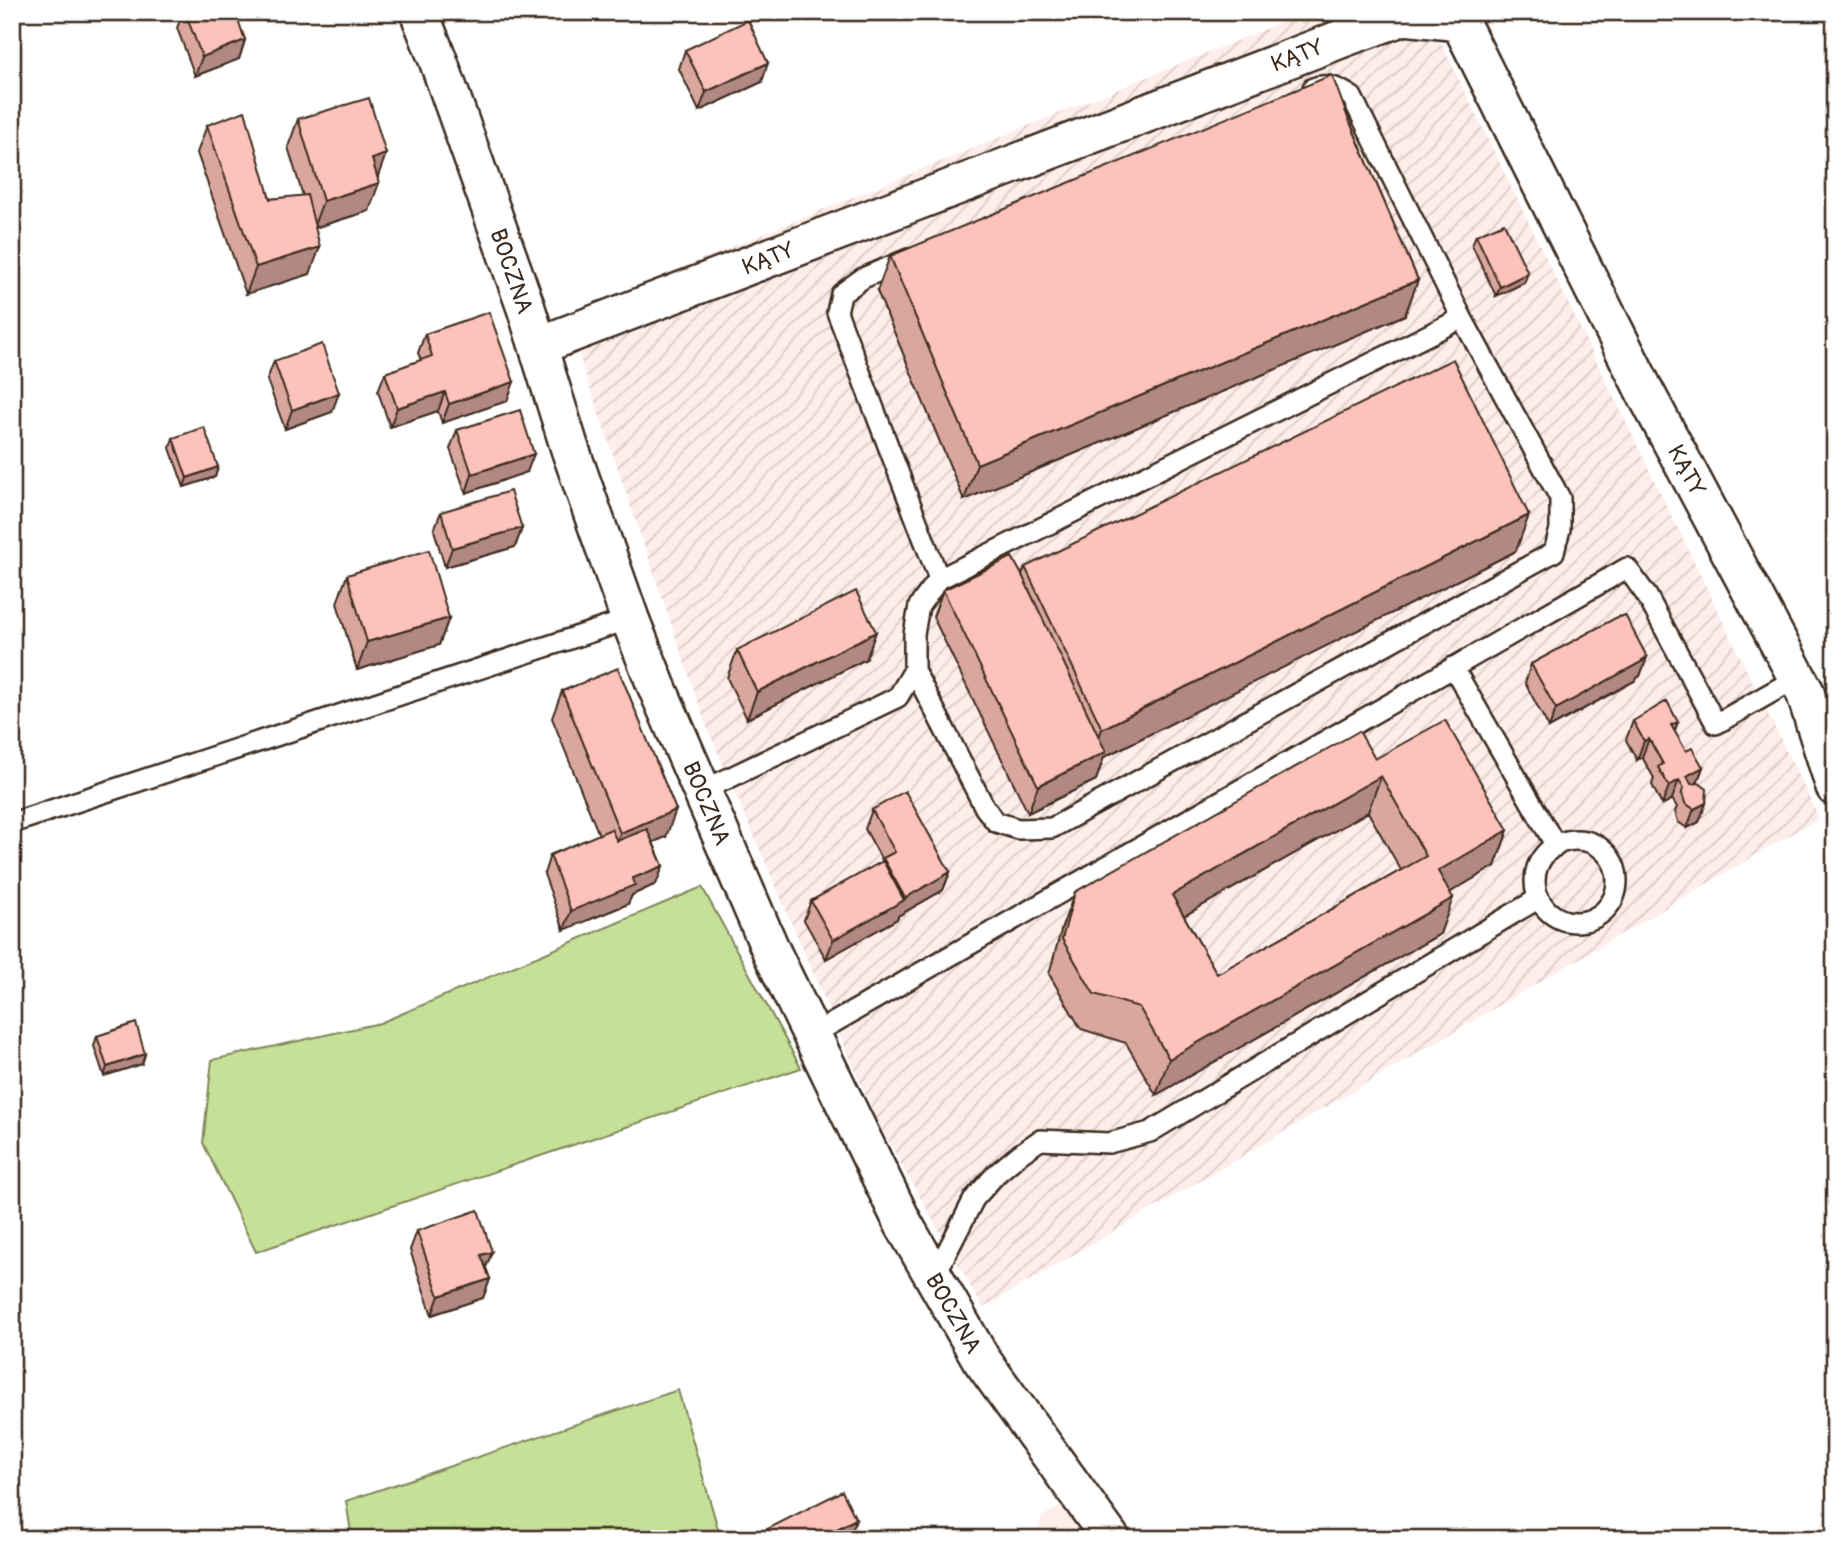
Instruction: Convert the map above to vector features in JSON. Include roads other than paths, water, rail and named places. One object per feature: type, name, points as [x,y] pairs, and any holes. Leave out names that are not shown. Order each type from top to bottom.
[{"type":"street","name":"BOCZNA","points":[[419,12],[538,346],[570,449],[630,619],[772,953],[903,1223],[981,1359],[1111,1539]]},
{"type":"street","name":"KĄTY","points":[[538,346],[1404,16],[1460,22],[1644,390],[1805,692],[1835,787]]},
{"type":"lane","points":[[1296,95],[1321,84],[1341,89],[1352,97],[1462,318],[1560,498],[1560,528],[1554,552],[1052,828],[1018,829],[996,822],[985,808],[914,670],[914,634],[919,607],[939,579],[1462,318]]},
{"type":"lane","points":[[927,251],[863,278],[841,294],[837,312],[939,579]]},
{"type":"lane","points":[[811,1035],[1627,568],[1647,596],[1716,724],[1797,678]]},
{"type":"lane","points":[[12,824],[630,619]]},
{"type":"lane","points":[[1453,667],[1556,846]]},
{"type":"lane","points":[[702,791],[898,697],[914,670]]},
{"type":"lane","points":[[1588,842],[1600,848],[1610,858],[1616,870],[1614,897],[1607,908],[1596,917],[1583,922],[1569,922],[1557,917],[1546,909],[1539,898],[1536,872],[1541,860],[1562,843],[1588,842]]},
{"type":"lane","points":[[934,1277],[974,1199],[996,1174],[1040,1140],[1109,1143],[1150,1132],[1539,898]]}]
